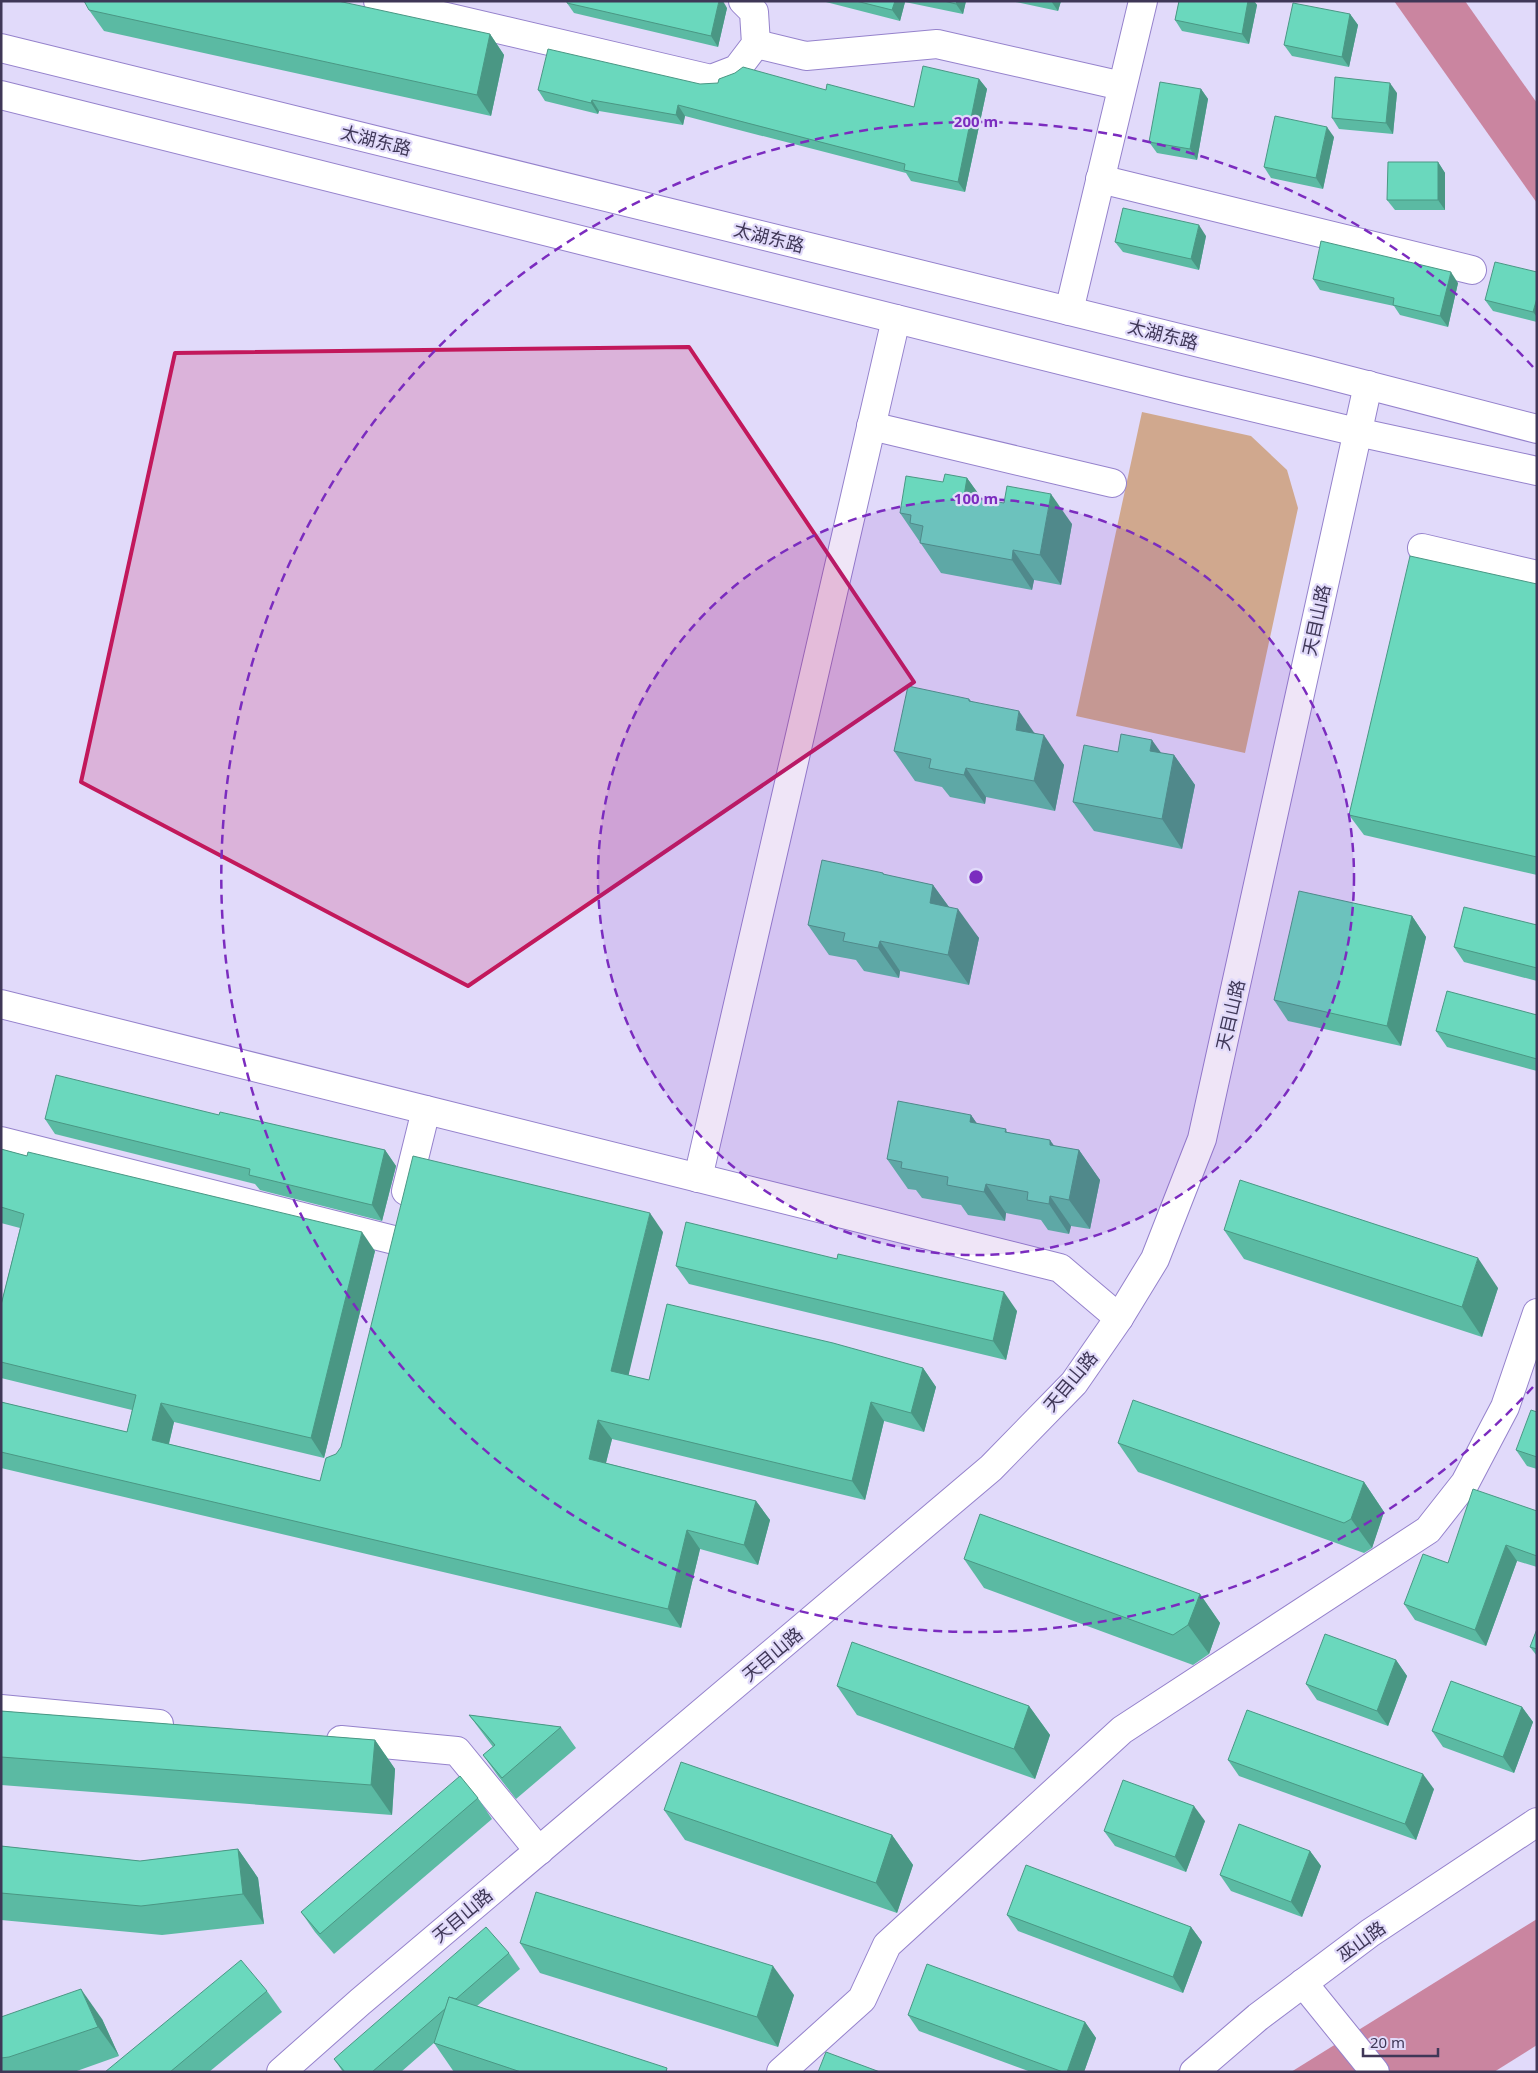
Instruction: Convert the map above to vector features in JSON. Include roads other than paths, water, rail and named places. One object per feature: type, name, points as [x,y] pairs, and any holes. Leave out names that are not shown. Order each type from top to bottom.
[{"type":"street","points":[[378,1],[711,79],[736,69],[756,44],[754,12],[743,1]]},
{"type":"street","points":[[1069,311],[1142,1]]},
{"type":"street","points":[[756,44],[806,56],[937,44],[1122,86]]},
{"type":"street","name":"太湖东路","points":[[1,48],[1368,385],[1537,429]]},
{"type":"street","points":[[1,95],[896,319],[1357,432],[1537,472]]},
{"type":"street","points":[[1100,179],[1472,270]]},
{"type":"street","points":[[698,1178],[896,319]]},
{"type":"street","name":"天目山路","points":[[281,2072],[360,2002],[991,1468],[1074,1383],[1119,1318],[1155,1259],[1202,1139],[1368,385]]},
{"type":"street","points":[[871,426],[1112,483]]},
{"type":"street","points":[[1422,548],[1537,575]]},
{"type":"street","points":[[1,1004],[1060,1268],[1119,1318]]},
{"type":"street","points":[[1,1141],[391,1250],[426,1110]]},
{"type":"street","points":[[781,2072],[862,1999],[887,1945],[1122,1730],[1428,1530],[1465,1483],[1505,1408],[1537,1313]]},
{"type":"street","points":[[1,1709],[179,1726]]},
{"type":"street","points":[[318,1738],[456,1751],[539,1851]]},
{"type":"street","name":"巫山路","points":[[1194,2072],[1258,2017],[1370,1933],[1537,1822]]},
{"type":"street","points":[[1303,1983],[1375,2072]]}]
